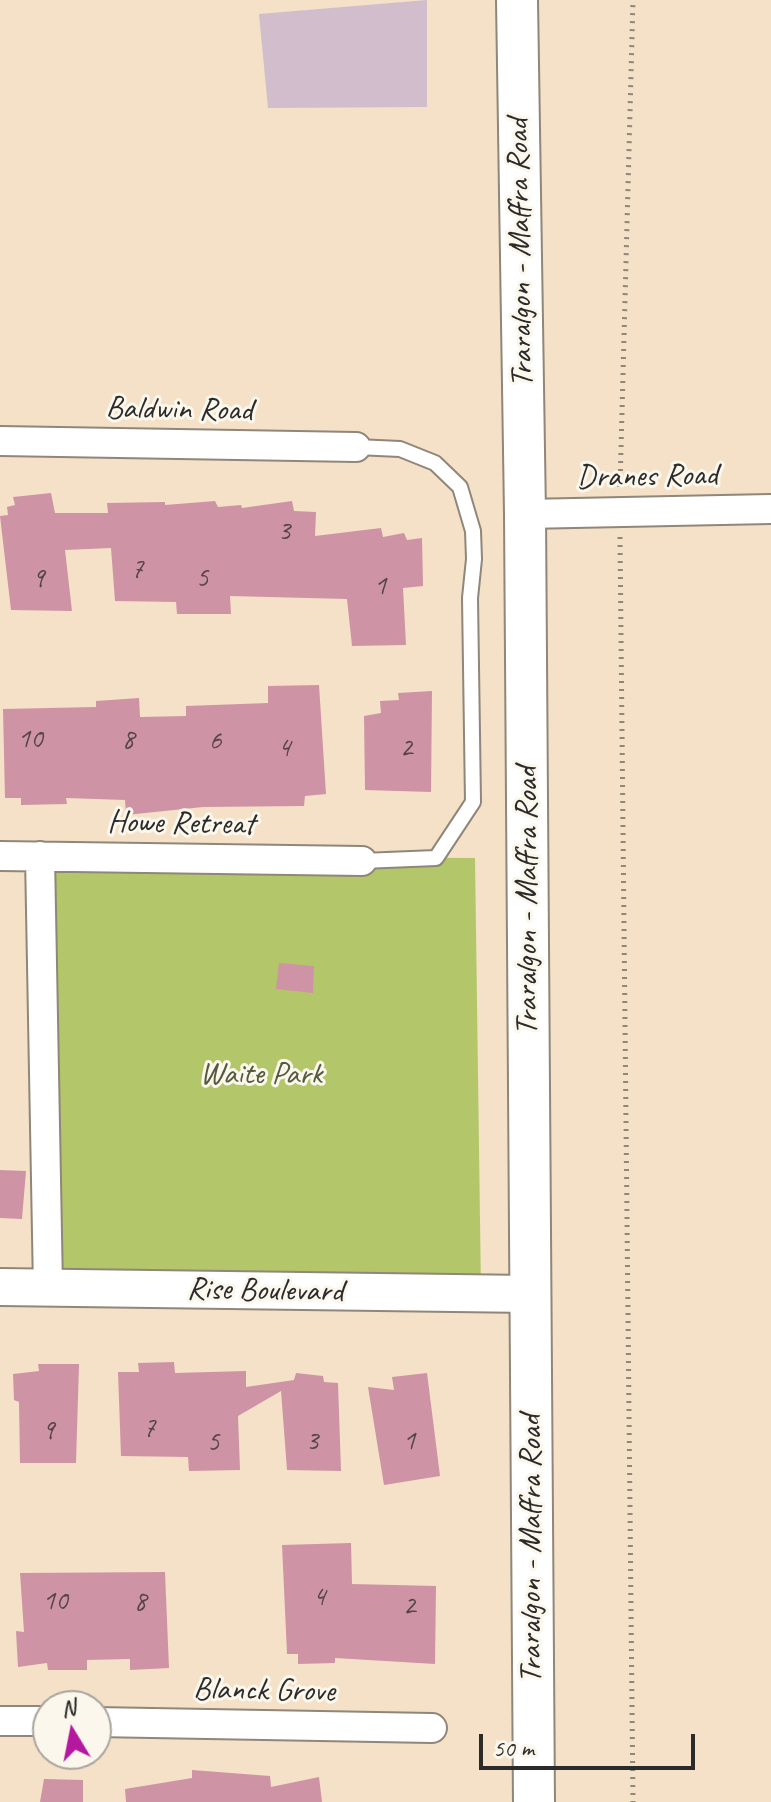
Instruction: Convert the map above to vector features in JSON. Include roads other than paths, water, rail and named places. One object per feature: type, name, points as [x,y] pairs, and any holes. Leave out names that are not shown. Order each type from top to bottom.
[{"type":"main road","name":"Traralgon - Maffra Road","points":[[517,0],[525,514],[534,1802]]},
{"type":"street","name":"Baldwin Road","points":[[0,441],[356,447]]},
{"type":"street","name":"Dranes Road","points":[[525,514],[771,509]]},
{"type":"street","name":"Howe Retreat","points":[[0,856],[362,861]]},
{"type":"street","points":[[40,856],[48,1288]]},
{"type":"street","name":"Rise Boulevard","points":[[0,1287],[530,1294]]},
{"type":"street","points":[[0,1721],[32,1721]]},
{"type":"street","name":"Blanck Grove","points":[[112,1722],[432,1728]]},
{"type":"lane","points":[[356,447],[400,449],[435,463],[460,487],[473,531],[474,559],[470,598],[473,802],[436,858],[362,861]]},
{"type":"park label","name":"Waite Park","points":[[261,1075]]}]
